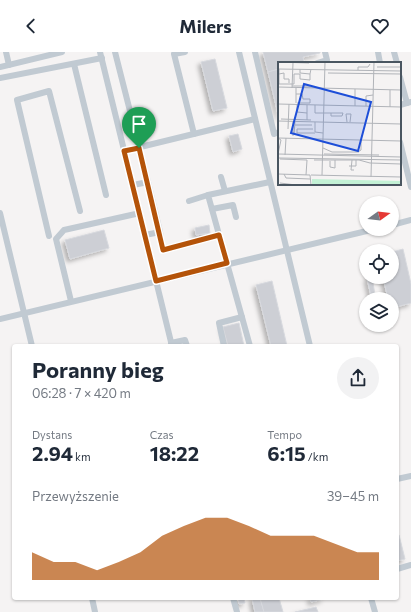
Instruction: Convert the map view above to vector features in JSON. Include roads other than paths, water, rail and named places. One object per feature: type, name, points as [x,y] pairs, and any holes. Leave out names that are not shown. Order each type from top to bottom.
[{"type":"lane","points":[[6,52],[9,65]]},
{"type":"lane","points":[[0,67],[62,52]]},
{"type":"lane","points":[[115,52],[148,182],[163,250],[219,235]]},
{"type":"lane","points":[[184,52],[174,54],[194,134]]},
{"type":"lane","points":[[239,52],[310,344]]},
{"type":"lane","points":[[255,52],[274,134],[278,132]]},
{"type":"lane","points":[[320,62],[327,60],[326,52]]},
{"type":"lane","points":[[378,52],[380,62]]},
{"type":"lane","points":[[394,52],[397,62]]},
{"type":"lane","points":[[0,78],[74,64],[101,55],[172,344],[185,340],[186,344]]},
{"type":"lane","points":[[74,64],[106,195]]},
{"type":"lane","points":[[401,81],[406,104]]},
{"type":"lane","points":[[50,236],[17,100],[49,91],[80,211]]},
{"type":"lane","points":[[124,151],[255,119]]},
{"type":"lane","points":[[401,146],[411,187]]},
{"type":"lane","points":[[221,177],[225,191]]},
{"type":"lane","points":[[133,185],[148,182]]},
{"type":"lane","points":[[189,201],[225,191],[270,182]]},
{"type":"lane","points":[[208,195],[249,344]]},
{"type":"lane","points":[[212,209],[233,205],[236,217]]},
{"type":"lane","points":[[0,213],[32,344]]},
{"type":"lane","points":[[71,302],[56,239],[64,230],[140,213]]},
{"type":"lane","points":[[399,223],[411,220]]},
{"type":"lane","points":[[145,235],[160,232]]},
{"type":"lane","points":[[0,319],[227,263],[359,233]]},
{"type":"lane","points":[[224,344],[219,323],[242,317]]},
{"type":"lane","points":[[399,479],[411,476]]},
{"type":"lane","points":[[399,568],[411,565]]},
{"type":"lane","points":[[92,600],[95,612]]},
{"type":"lane","points":[[234,600],[237,612]]},
{"type":"lane","points":[[372,600],[375,612]]}]
